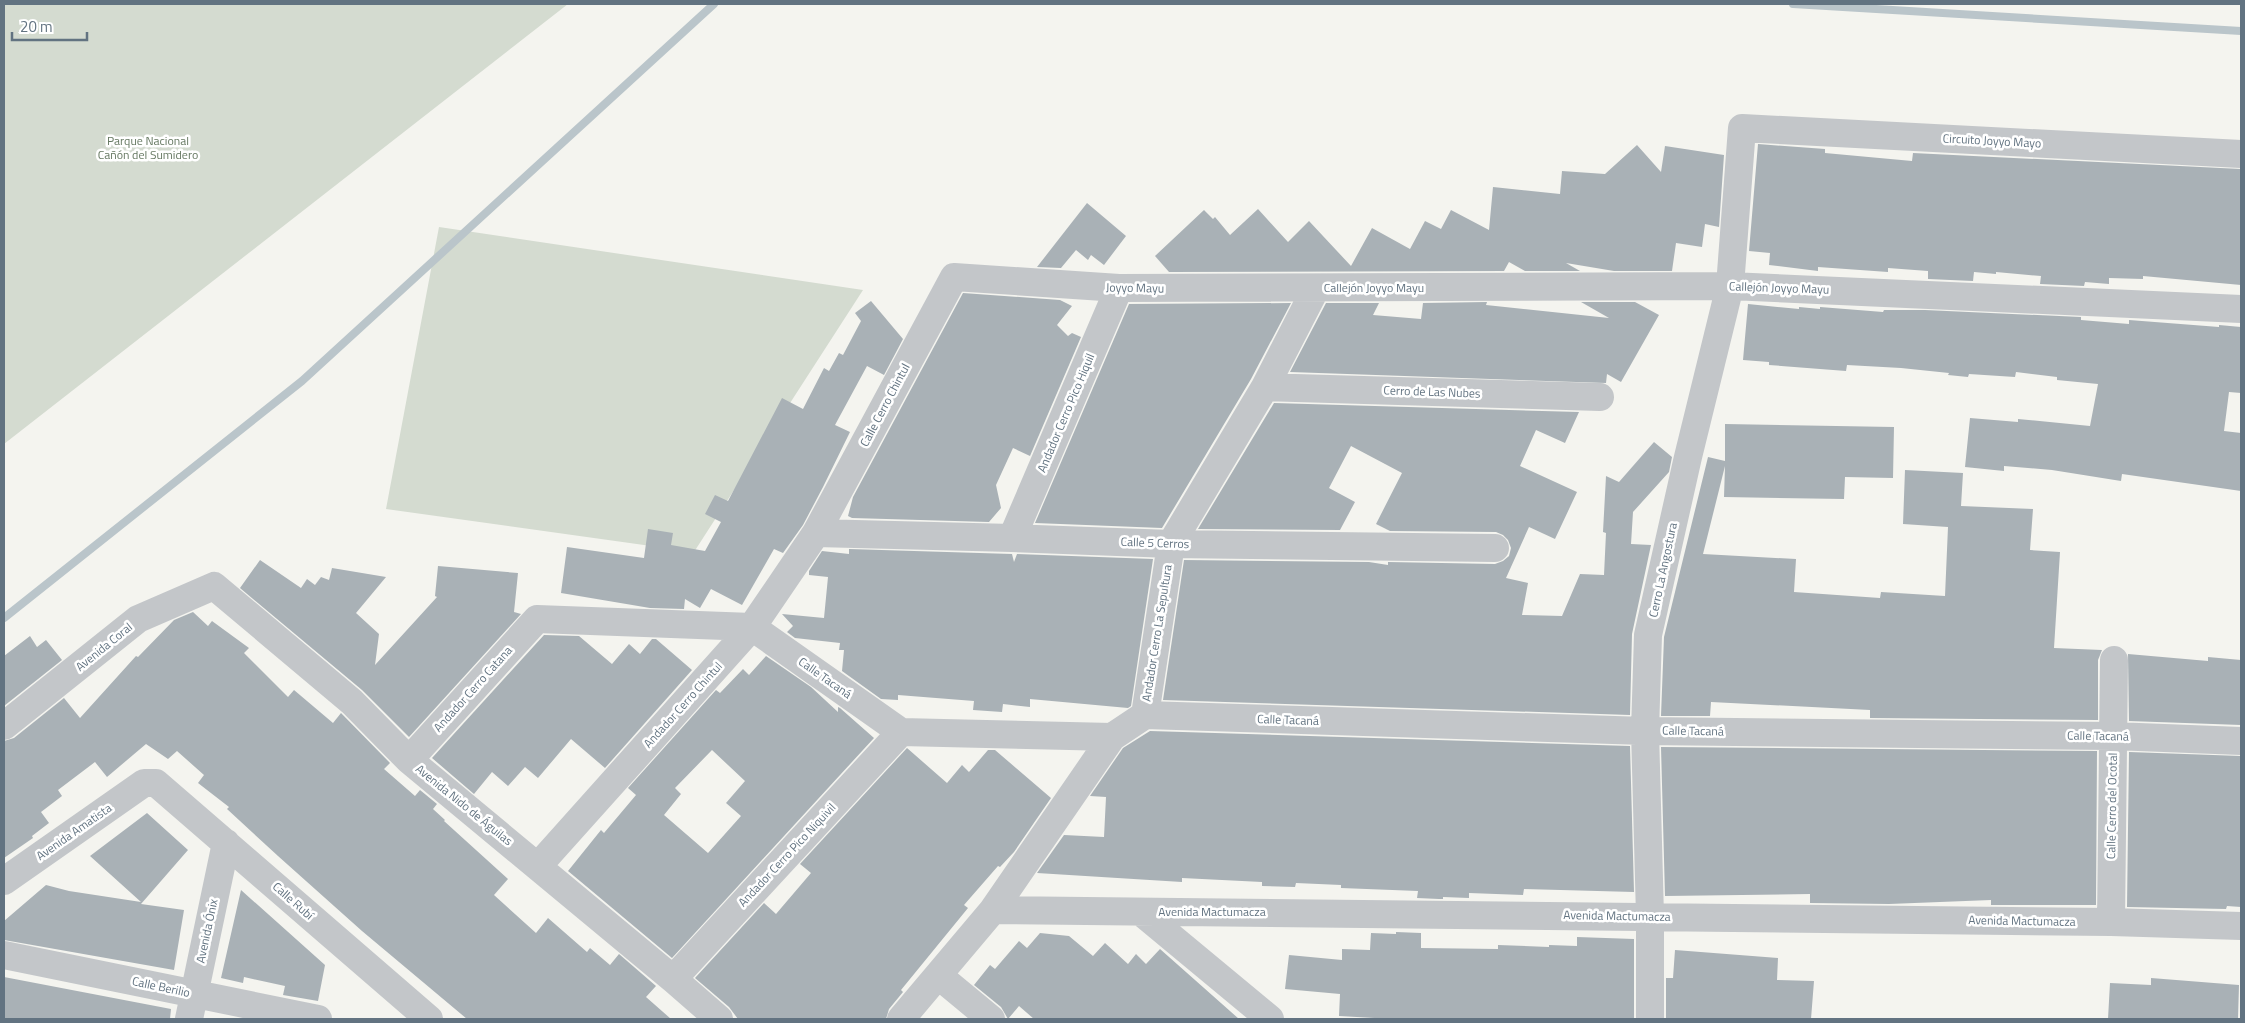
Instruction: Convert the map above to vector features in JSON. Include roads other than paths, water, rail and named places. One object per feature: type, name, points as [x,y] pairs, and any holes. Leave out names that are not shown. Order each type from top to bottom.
[{"type":"street","name":"Circuito Joyyo Mayo","points":[[1742,128],[2241,154]]},
{"type":"street","name":"Cerro La Angostura","points":[[1650,1019],[1650,916],[1645,731],[1648,635],[1688,457],[1730,286],[1742,128]]},
{"type":"street","name":"Joyyo Mayu","points":[[954,277],[1119,288],[1316,288]]},
{"type":"street","name":"Calle Cerro Chintul","points":[[816,533],[954,277]]},
{"type":"street","name":"Callejón Joyyo Mayu","points":[[1316,288],[1730,286],[2241,309]]},
{"type":"street","name":"Andador Cerro Pico Hiquil","points":[[1012,538],[1119,288]]},
{"type":"street","name":"Andador Cerro La Sepultura","points":[[901,1019],[993,910],[1112,737],[1144,715],[1171,544],[1265,387],[1316,288]]},
{"type":"street","name":"Cerro de Las Nubes","points":[[1265,387],[1600,397]]},
{"type":"street","name":"Calle 5 Cerros","points":[[816,533],[1171,544],[1495,548]]},
{"type":"street","name":"Andador Cerro Chintul","points":[[538,866],[752,627],[816,533]]},
{"type":"street","name":"Avenida Coral","points":[[4,726],[138,619],[214,586]]},
{"type":"street","name":"Avenida Nido de Águilas","points":[[214,586],[352,702],[409,760],[719,1019]]},
{"type":"street","name":"Andador Cerro Catana","points":[[409,760],[537,619],[752,627]]},
{"type":"street","name":"Calle Tacaná","points":[[752,627],[900,732]]},
{"type":"street","name":"Calle Cerro del Ocotal","points":[[2111,922],[2114,660]]},
{"type":"street","name":"Calle Tacaná","points":[[1144,715],[1645,731],[2113,736],[2241,741]]},
{"type":"street","points":[[900,732],[1112,737]]},
{"type":"street","name":"Andador Cerro Pico Niquivil","points":[[673,979],[900,732]]},
{"type":"street","name":"Calle Rubí","points":[[150,783],[226,843],[429,1019]]},
{"type":"street","name":"Avenida Amatista","points":[[4,881],[150,783]]},
{"type":"street","name":"Avenida Ónix","points":[[192,1007],[226,843]]},
{"type":"street","name":"Avenida Mactumacza","points":[[993,910],[1650,916],[2111,922],[2241,926]]},
{"type":"street","points":[[1141,912],[1270,1019]]},
{"type":"street","name":"Calle Berilio","points":[[4,955],[192,1007],[318,1019]]},
{"type":"street","points":[[939,976],[991,1019]]},
{"type":"waterway","points":[[4,618],[302,381],[714,4]]},
{"type":"waterway","points":[[1793,4],[2241,31]]},
{"type":"park label","name":"Parque Nacional Cañón del Sumidero","points":[[148,148]]}]
